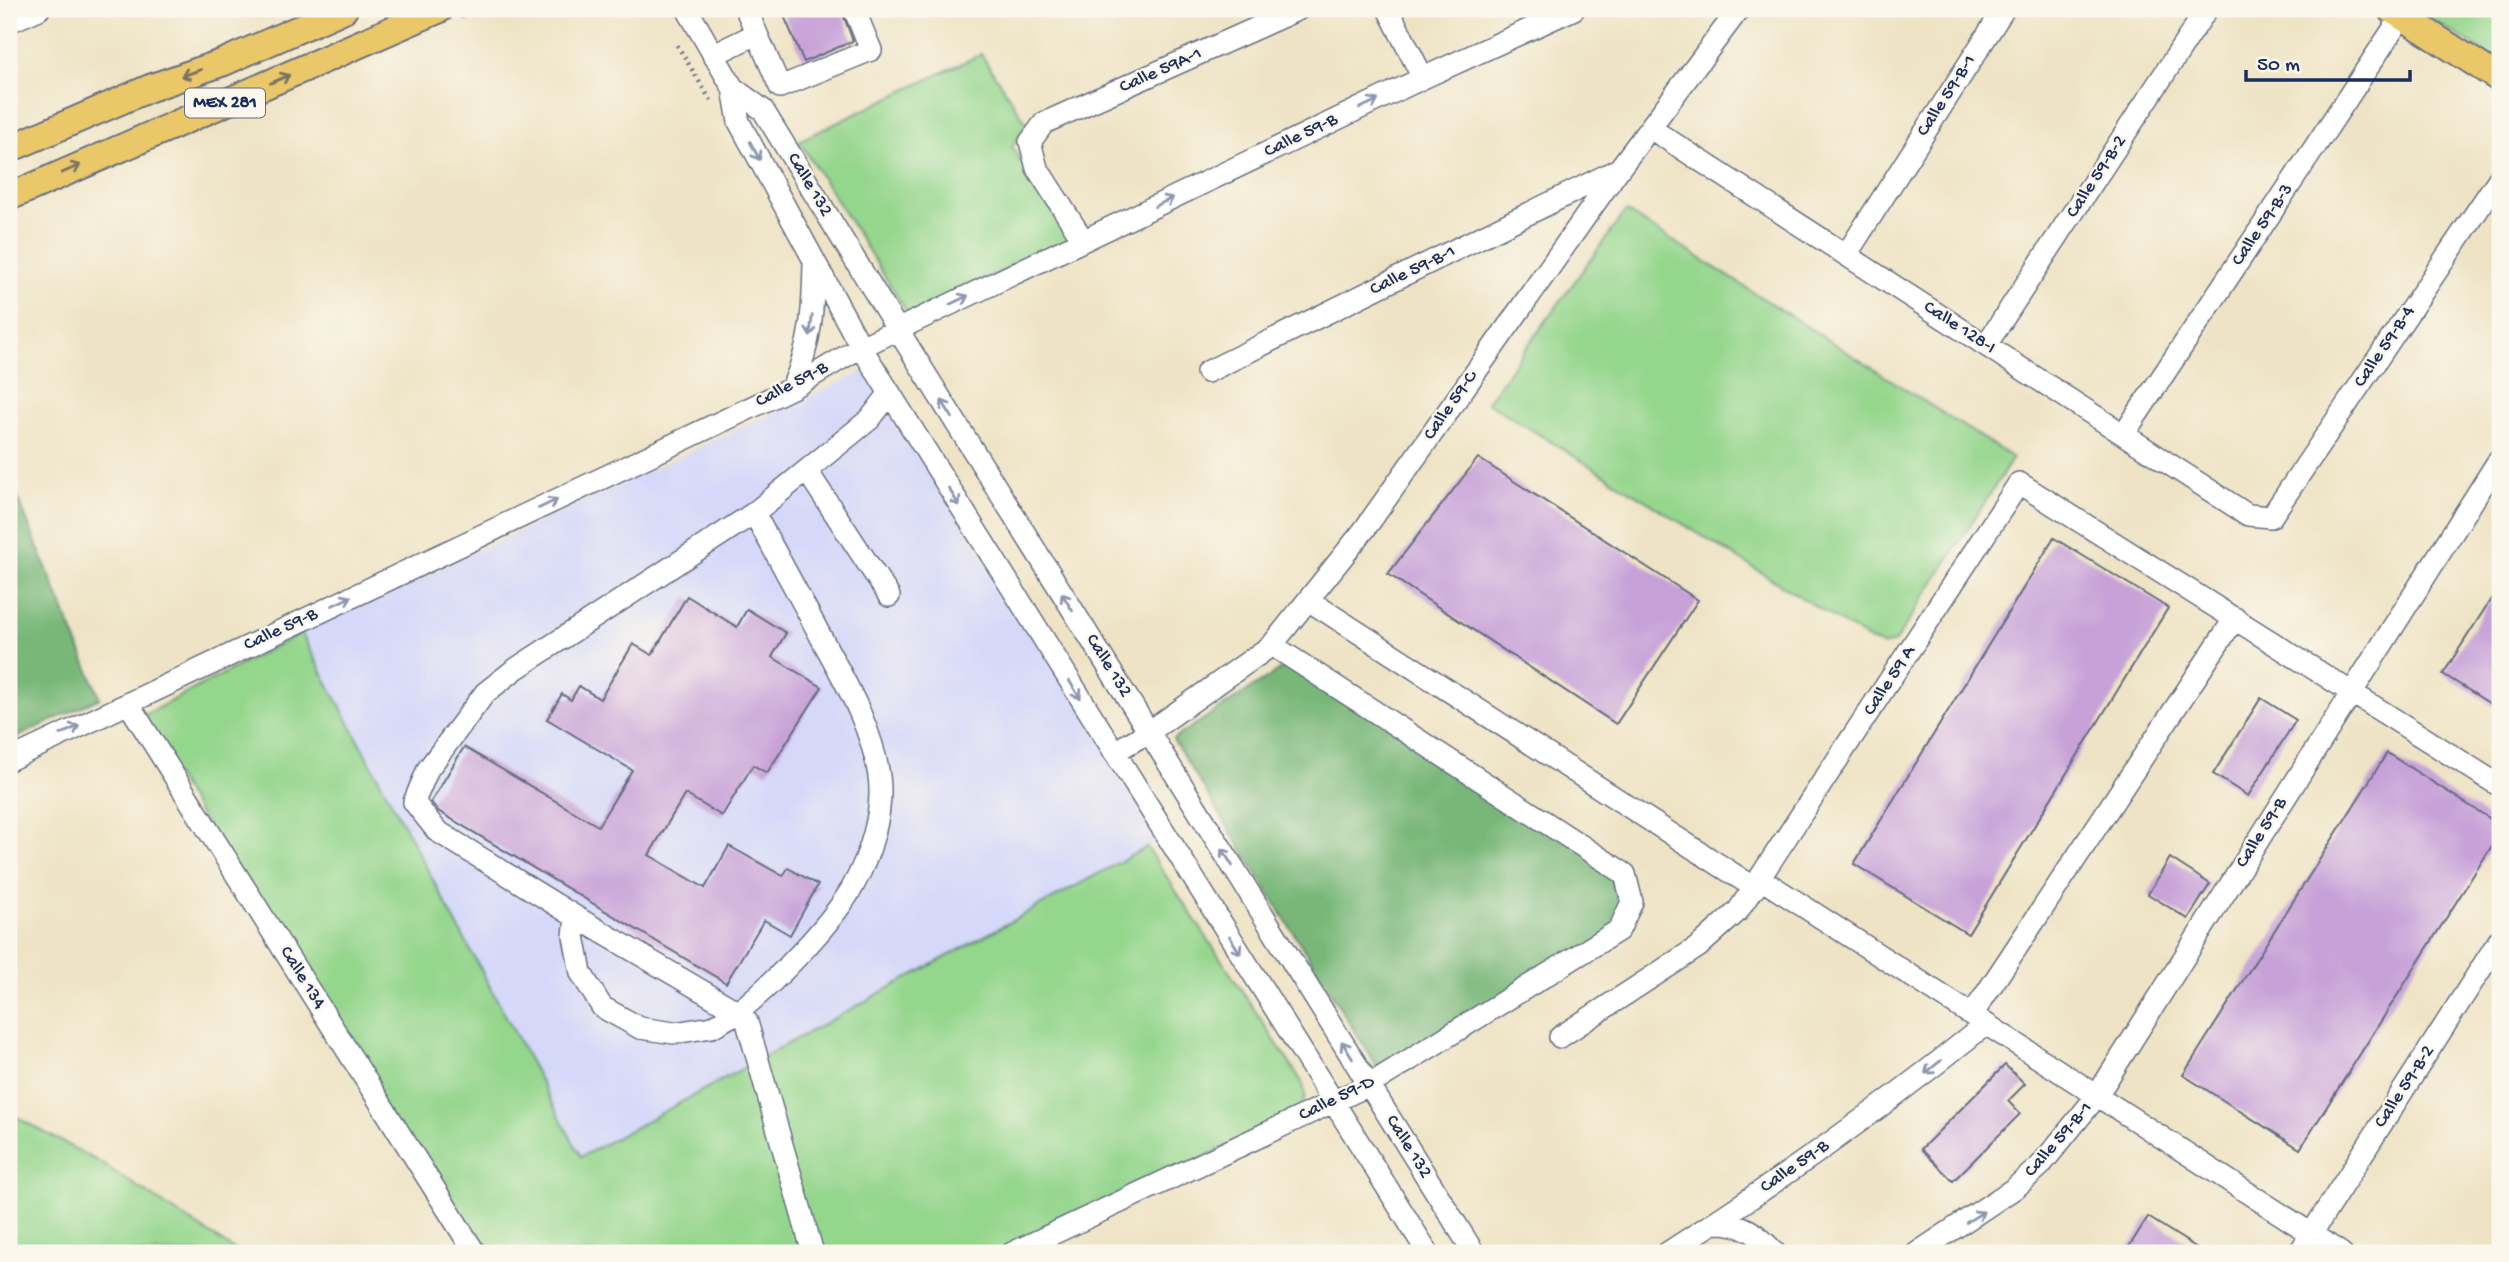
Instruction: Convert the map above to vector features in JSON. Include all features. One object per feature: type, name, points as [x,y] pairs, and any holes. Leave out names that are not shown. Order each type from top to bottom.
[{"type":"main road","name":"MEX 281","points":[[9,149],[150,88],[223,62],[344,9]]},
{"type":"main road","name":"MEX 281","points":[[9,197],[440,9]]},
{"type":"main road","points":[[2396,12],[2500,79]]},
{"type":"street","points":[[9,22],[39,9]]},
{"type":"street","name":"Calle 132","points":[[687,9],[733,88],[739,122],[861,347],[1428,1253]]},
{"type":"street","points":[[746,9],[780,87],[871,50],[854,9]]},
{"type":"street","name":"Calle 59A-1","points":[[1083,240],[1037,168],[1030,142],[1044,123],[1299,9]]},
{"type":"street","points":[[1388,9],[1423,78]]},
{"type":"street","name":"Calle 59-B","points":[[9,760],[792,388],[861,347],[1083,240],[1574,9]]},
{"type":"street","name":"Calle 59-C","points":[[1114,752],[1149,732],[1272,645],[1364,530],[1619,169],[1739,9]]},
{"type":"street","name":"Calle 59-B-1","points":[[1846,255],[2004,9]]},
{"type":"street","name":"Calle 59-B-2","points":[[1986,345],[2207,9]]},
{"type":"street","name":"Calle 59-B-3","points":[[2124,434],[2396,12]]},
{"type":"street","points":[[713,55],[756,34]]},
{"type":"street","name":"Calle 132","points":[[733,88],[763,110],[1474,1253]]},
{"type":"street","name":"Calle 128-I","points":[[1650,128],[2248,515],[2271,517]]},
{"type":"street","name":"Calle 59-B-1","points":[[1207,372],[1619,169]]},
{"type":"street","name":"Calle 59-B-4","points":[[2271,517],[2500,177]]},
{"type":"street","points":[[792,388],[805,359],[812,328],[814,261]]},
{"type":"street","points":[[813,1253],[747,1022],[738,1012],[437,831],[414,802],[428,769],[485,693],[754,513],[870,419],[890,393]]},
{"type":"street","name":"Calle 59-B","points":[[2096,1097],[2500,458]]},
{"type":"street","points":[[807,471],[889,596]]},
{"type":"street","name":"Calle 59 A","points":[[1560,1038],[1698,947],[1738,911],[2020,483],[2235,618]]},
{"type":"street","points":[[576,917],[574,936],[581,973],[602,1007],[640,1028],[674,1033],[712,1027],[738,1012],[790,963],[826,923],[852,888],[866,856],[880,810],[879,776],[870,739],[850,691],[754,513]]},
{"type":"street","points":[[1308,600],[1979,1019],[2341,1253]]},
{"type":"street","points":[[2235,618],[2500,786]]},
{"type":"street","name":"Calle 59-B","points":[[1667,1253],[1715,1223],[1907,1088],[1979,1019],[2235,618]]},
{"type":"street","name":"Calle 59-D","points":[[1012,1253],[1369,1085],[1619,930],[1632,902],[1625,874],[1272,645]]},
{"type":"street","name":"Calle 134","points":[[128,703],[475,1253]]},
{"type":"street","name":"Calle 59-B-2","points":[[2299,1253],[2500,939]]},
{"type":"street","name":"Calle 59-B-1","points":[[1917,1253],[2015,1188],[2054,1150],[2096,1097]]},
{"type":"street","points":[[1715,1223],[1736,1223],[1761,1237],[1775,1253]]},
{"type":"shaded area","points":[[864,371],[1164,838],[581,1157],[301,633]]},
{"type":"green space","points":[[2416,9],[2500,9],[2500,62]]},
{"type":"green space","points":[[981,54],[1027,124],[1012,147],[1070,240],[909,315],[799,141]]},
{"type":"green space","points":[[1626,211],[2013,458],[1895,642],[1882,646],[1868,639],[1487,402]]},
{"type":"green space","points":[[9,477],[100,698],[9,741]]},
{"type":"green space","points":[[301,633],[581,1157],[1147,847],[1302,1082],[1305,1098],[1297,1112],[1008,1253],[475,1253],[139,718]]},
{"type":"green space","points":[[1295,660],[1625,874],[1619,930],[1377,1067],[1173,739]]},
{"type":"green space","points":[[9,1113],[101,1163],[239,1253],[9,1253]]},
{"type":"building","points":[[781,9],[841,9],[853,41],[804,62]]},
{"type":"building","points":[[1478,458],[1698,600],[1616,724],[1388,574]]},
{"type":"building","points":[[2054,538],[2168,608],[1968,934],[1854,864]]},
{"type":"building","points":[[2500,585],[2500,710],[2443,674]]},
{"type":"building","points":[[687,596],[737,627],[747,609],[786,633],[772,657],[822,687],[767,773],[753,765],[722,816],[685,794],[649,855],[705,888],[729,846],[783,876],[788,868],[818,885],[790,935],[764,920],[726,983],[438,811],[431,802],[464,747],[598,826],[632,770],[547,719],[562,694],[571,700],[579,686],[600,699],[633,644],[652,655]]},
{"type":"building","points":[[2261,698],[2296,720],[2248,796],[2213,774]]},
{"type":"building","points":[[2387,753],[2500,825],[2500,833],[2300,1149],[2183,1075]]},
{"type":"building","points":[[2170,858],[2210,884],[2188,919],[2148,894]]},
{"type":"building","points":[[2005,1065],[2025,1084],[2008,1101],[2020,1114],[1953,1181],[1921,1149]]},
{"type":"building","points":[[2148,1217],[2205,1253],[2125,1253]]}]
